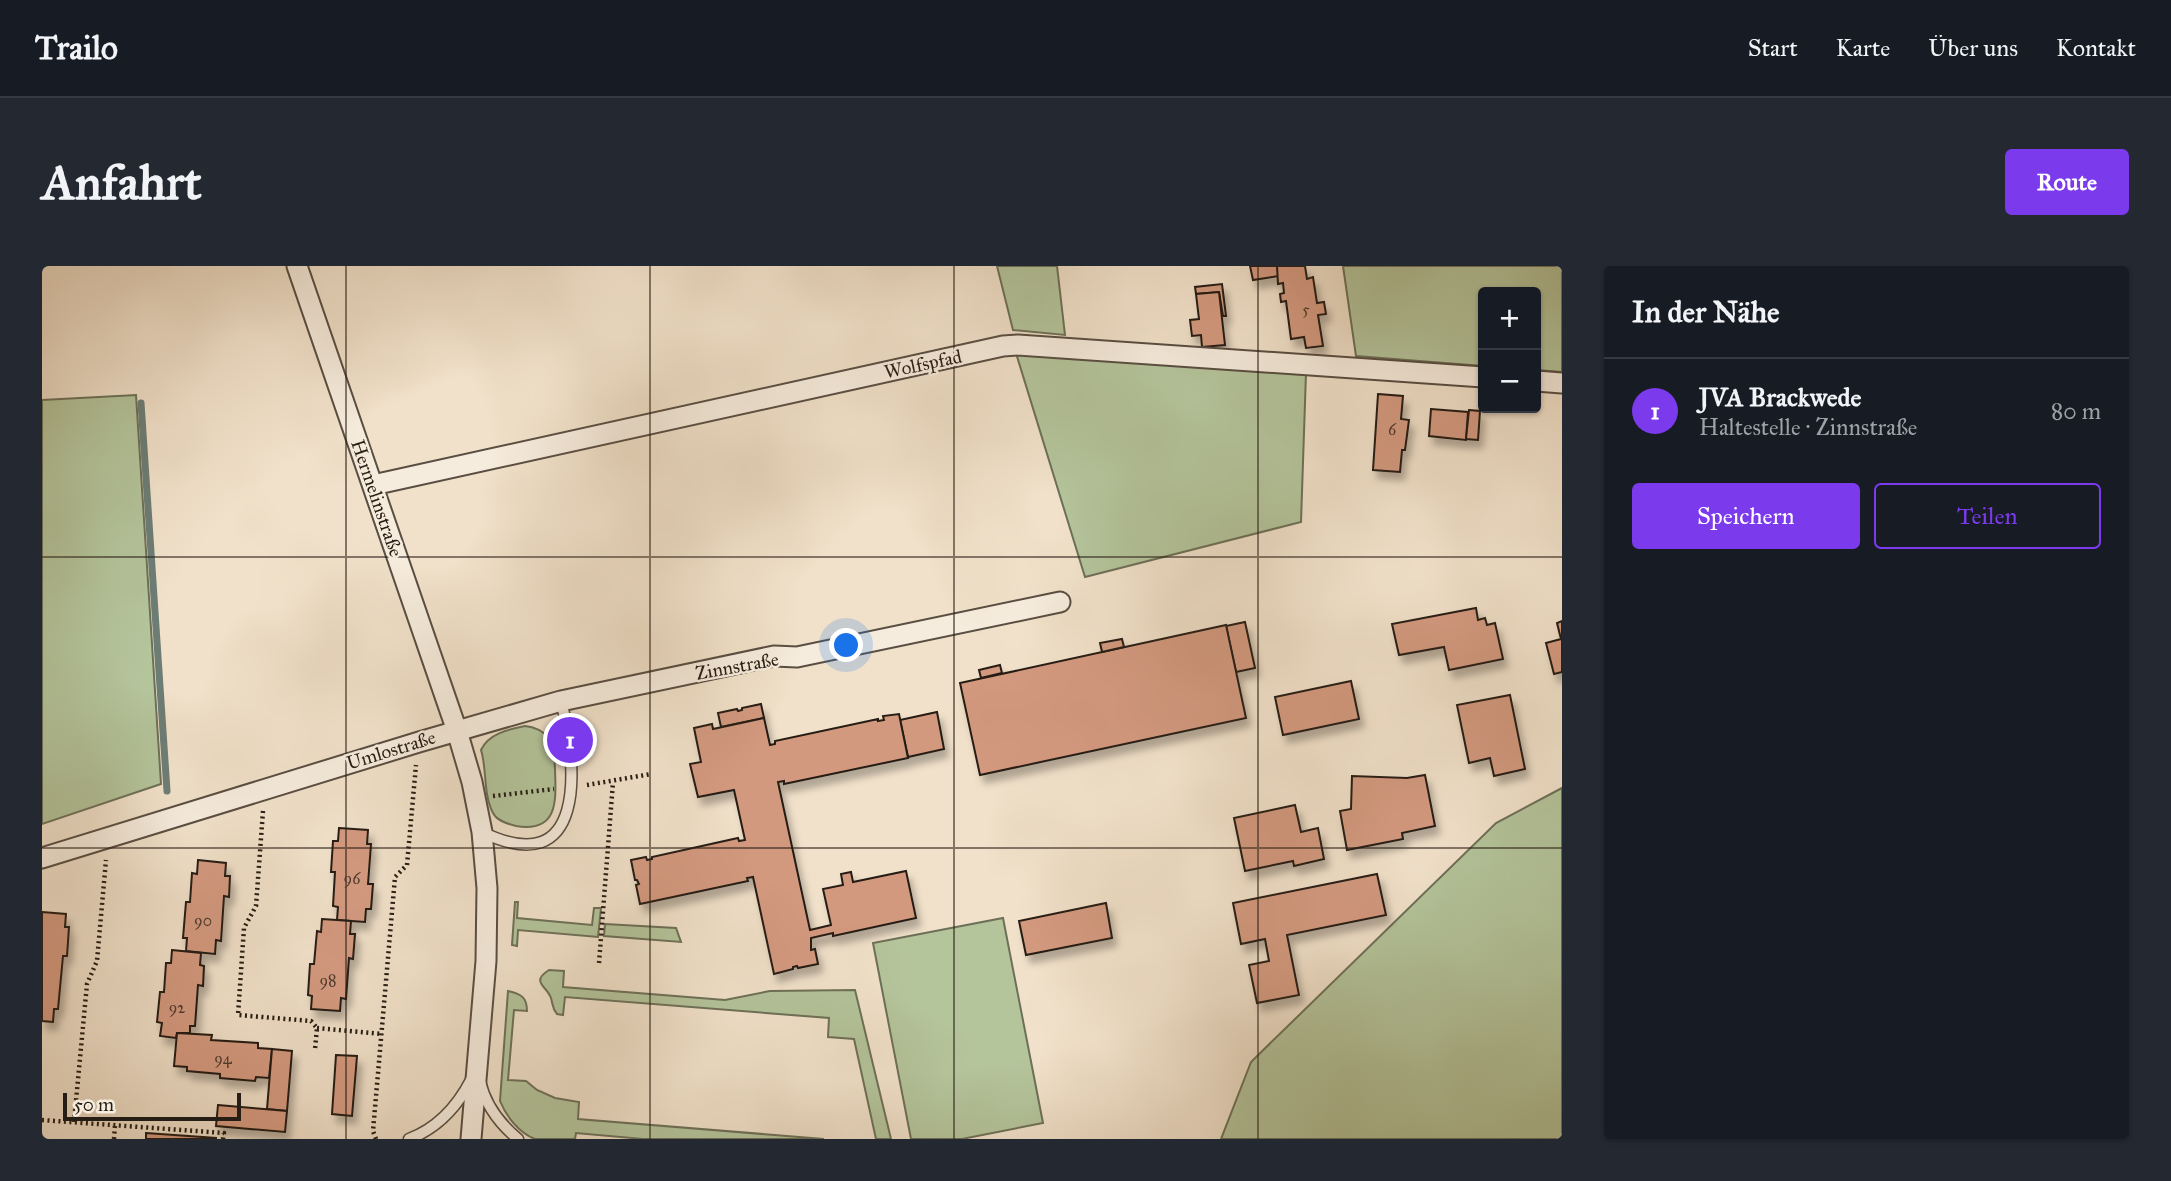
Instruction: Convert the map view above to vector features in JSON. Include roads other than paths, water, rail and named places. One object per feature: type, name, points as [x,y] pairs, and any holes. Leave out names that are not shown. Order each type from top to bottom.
[{"type":"street","name":"Hermelinstraße","points":[[297,266],[457,731]]},
{"type":"street","name":"Wolfspfad","points":[[373,485],[1018,345],[1478,377]]},
{"type":"street","points":[[1541,381],[1562,383]]},
{"type":"street","name":"Zinnstraße","points":[[457,731],[561,701],[774,656],[797,657],[1060,602]]},
{"type":"street","name":"Umlostraße","points":[[42,858],[457,731],[482,832],[487,888],[487,938],[471,1139]]},
{"type":"lane","points":[[482,832],[501,841],[524,845],[545,841],[560,829],[568,812],[571,787],[570,740],[561,701]]},
{"type":"lane","points":[[477,1067],[482,1089],[494,1113],[518,1139]]},
{"type":"lane","name":"Umlostraße","points":[[409,1139],[435,1126],[450,1112],[464,1093],[477,1067]]},
{"type":"waterway","points":[[141,403],[167,791]]},
{"type":"place","name":"JVA Brackwede","points":[[570,740]]}]
